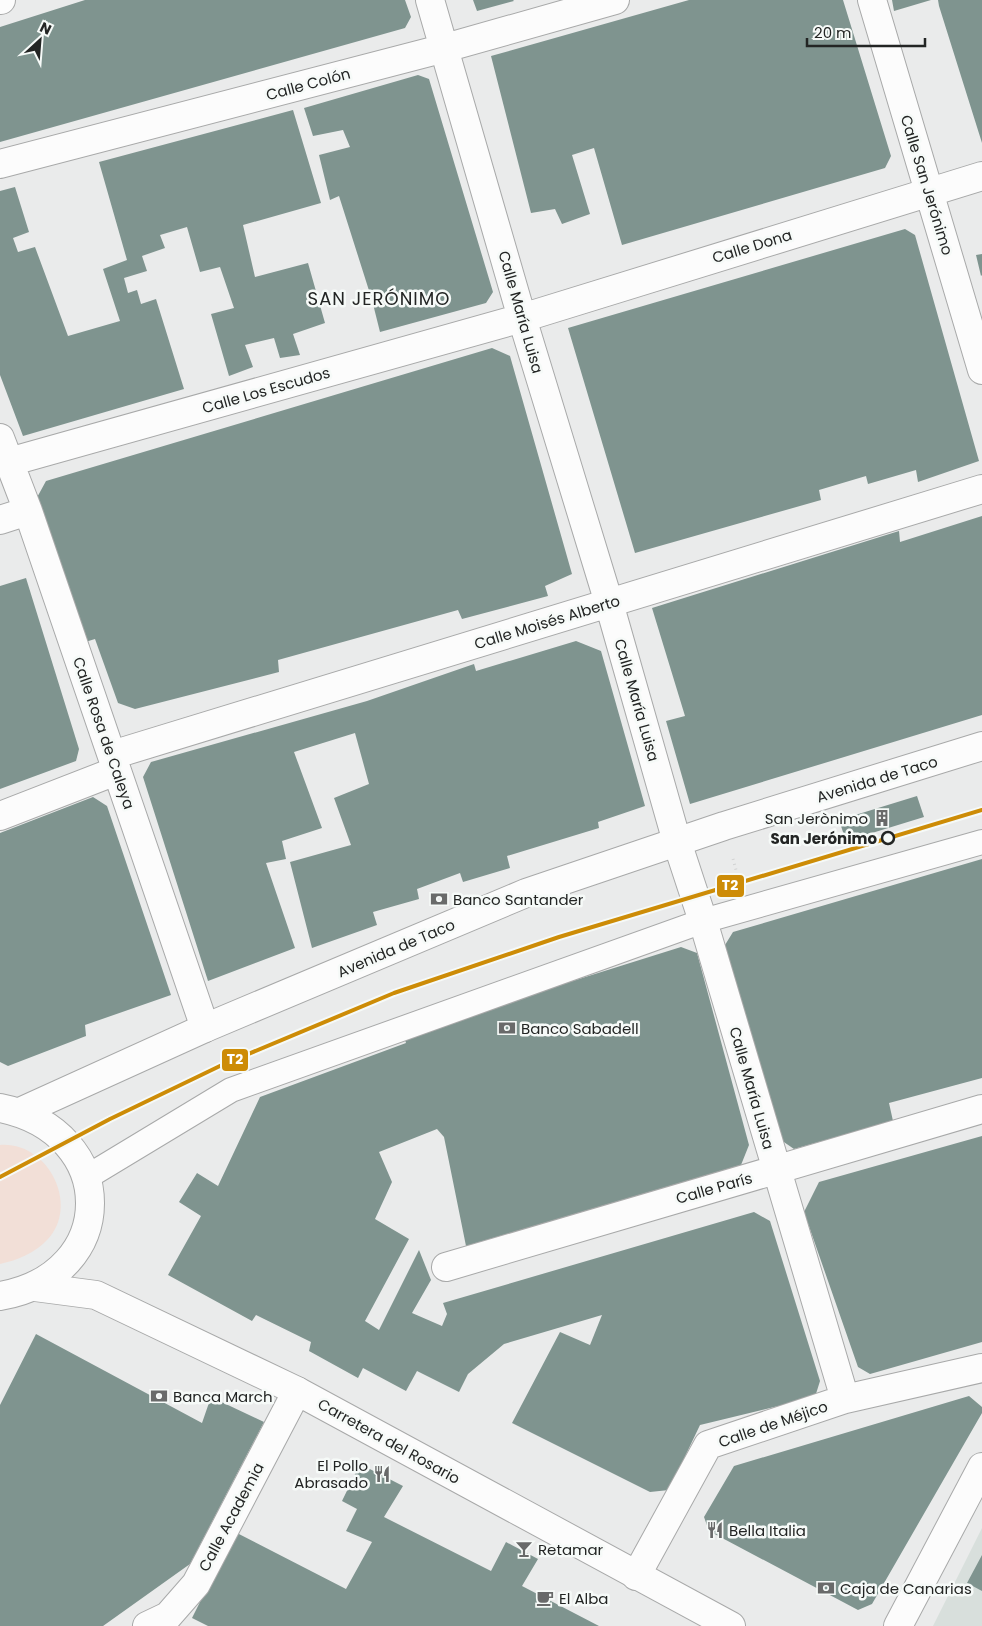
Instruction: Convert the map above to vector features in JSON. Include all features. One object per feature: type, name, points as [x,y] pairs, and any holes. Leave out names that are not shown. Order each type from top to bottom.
[{"type":"street","name":"Calle María Luisa","points":[[430,0],[522,318],[610,603],[677,842],[703,921],[775,1170],[845,1399]]},
{"type":"street","name":"Calle Colón","points":[[0,164],[445,48],[615,0]]},
{"type":"street","name":"Calle San Jerónimo","points":[[872,0],[982,370]]},
{"type":"street","name":"Calle Dona","points":[[522,318],[982,176]]},
{"type":"street","name":"Calle Los Escudos","points":[[5,450],[522,318]]},
{"type":"street","name":"Calle Rosa de Caleya","points":[[5,450],[28,511],[205,1028]]},
{"type":"street","name":"Calle Moisés Alberto","points":[[0,816],[114,763],[610,603],[982,489]]},
{"type":"street","points":[[0,520],[28,511]]},
{"type":"street","name":"Avenida de Taco","points":[[10,1110],[526,893],[677,842],[982,746]]},
{"type":"street","points":[[87,1177],[231,1090],[703,921],[982,842]]},
{"type":"street","name":"Calle París","points":[[446,1267],[982,1109]]},
{"type":"street","points":[[0,1296],[35,1287],[63,1265],[83,1238],[91,1213],[87,1177],[82,1164],[65,1141],[48,1126],[10,1110]]},
{"type":"street","name":"Carretera del Rosario","points":[[35,1287],[96,1295],[297,1391],[731,1626]]},
{"type":"street","name":"Calle de Méjico","points":[[636,1576],[708,1445],[845,1399],[982,1368]]},
{"type":"street","name":"Calle Academia","points":[[166,1623],[196,1584],[297,1391]]},
{"type":"street","points":[[898,1626],[982,1467]]},
{"type":"path","points":[[733,857],[740,883]]},
{"type":"shaded area","points":[[0,1145],[17,1146],[32,1153],[44,1164],[54,1177],[61,1209],[57,1225],[43,1244],[26,1255],[0,1264]]},
{"type":"shaded area","points":[[982,1528],[982,1626],[933,1626]]},
{"type":"building","points":[[85,0],[405,0],[411,17],[405,28],[0,142],[0,27]]},
{"type":"building","points":[[473,0],[513,0],[514,1],[477,11]]},
{"type":"building","points":[[689,0],[843,0],[891,156],[885,168],[622,245],[594,148],[572,155],[590,214],[562,224],[555,209],[531,213],[491,56]]},
{"type":"building","points":[[892,0],[931,0],[894,11]]},
{"type":"building","points":[[938,0],[982,0],[982,143],[939,6]]},
{"type":"building","points":[[418,75],[429,79],[493,292],[486,303],[380,332],[372,300],[339,196],[330,200],[319,155],[350,147],[343,130],[313,136],[304,108]]},
{"type":"building","points":[[293,110],[321,203],[243,225],[255,277],[308,263],[325,323],[293,334],[300,355],[280,358],[274,338],[245,345],[253,367],[229,376],[211,314],[234,308],[220,267],[200,272],[187,227],[160,235],[165,248],[142,256],[147,271],[124,278],[128,293],[137,290],[141,304],[156,299],[184,389],[23,436],[0,375],[0,191],[15,187],[29,232],[13,238],[18,252],[35,247],[68,336],[120,321],[103,269],[127,260],[99,162]]},
{"type":"building","points":[[905,229],[915,235],[979,461],[918,482],[916,470],[868,484],[866,476],[819,490],[821,500],[635,553],[568,328]]},
{"type":"building","points":[[982,254],[982,275],[981,276],[976,255]]},
{"type":"building","points":[[492,348],[510,356],[572,574],[545,586],[548,596],[462,619],[458,610],[278,660],[279,672],[135,709],[118,703],[95,639],[82,643],[34,503],[46,481]]},
{"type":"building","points":[[982,516],[982,715],[690,804],[666,721],[685,716],[652,608],[899,531],[900,542]]},
{"type":"building","points":[[26,578],[79,749],[76,761],[0,789],[0,586]]},
{"type":"building","points":[[576,641],[601,651],[645,806],[598,822],[599,828],[507,856],[510,868],[463,882],[460,873],[417,889],[419,899],[373,912],[377,925],[312,948],[290,862],[351,845],[334,798],[369,784],[355,733],[294,752],[322,828],[282,841],[286,859],[266,863],[295,948],[208,981],[143,777],[151,762],[367,701],[474,664],[476,671]]},
{"type":"building","name":"San Jerònimo","points":[[917,796],[924,817],[846,841],[839,820]]},
{"type":"building","points":[[93,797],[107,806],[171,995],[85,1025],[86,1036],[8,1066],[0,1062],[0,833]]},
{"type":"building","points":[[982,859],[982,1078],[889,1103],[893,1121],[794,1149],[781,1140],[725,945],[733,932]]},
{"type":"building","points":[[681,947],[697,953],[749,1145],[741,1165],[466,1246],[444,1137],[437,1129],[379,1152],[392,1182],[375,1219],[409,1239],[365,1321],[379,1330],[419,1250],[431,1280],[412,1313],[442,1326],[447,1314],[443,1303],[754,1212],[770,1221],[820,1381],[815,1397],[700,1425],[669,1490],[650,1492],[512,1423],[560,1332],[590,1345],[602,1315],[504,1344],[468,1374],[459,1392],[417,1371],[406,1391],[363,1368],[358,1378],[309,1351],[311,1342],[256,1315],[252,1321],[168,1275],[201,1216],[179,1202],[197,1173],[218,1186],[260,1097],[406,1043],[403,1034]]},
{"type":"building","points":[[982,1136],[982,1342],[870,1374],[858,1367],[804,1212],[819,1182]]},
{"type":"building","points":[[36,1334],[202,1423],[211,1397],[264,1422],[190,1564],[103,1626],[0,1626],[0,1405]]},
{"type":"building","points":[[969,1396],[982,1407],[982,1413],[872,1604],[858,1610],[709,1531],[704,1517],[734,1466]]},
{"type":"building","points":[[360,1464],[403,1486],[384,1517],[491,1571],[506,1542],[538,1559],[522,1586],[599,1626],[208,1626],[192,1618],[235,1532],[346,1589],[372,1542],[346,1531],[357,1509],[342,1501]]},
{"type":"building","points":[[982,1555],[982,1591],[967,1583]]},
{"type":"transit line","name":"T2","points":[[0,1177],[110,1119],[222,1065],[394,993],[559,937],[982,810]]},
{"type":"place","name":"San Jerònimo","points":[[882,818]]},
{"type":"place","name":"San Jerónimo","points":[[888,838]]},
{"type":"place","name":"Banco Santander","points":[[439,899]]},
{"type":"place","name":"Banco Sabadell","points":[[507,1028]]},
{"type":"place","name":"Banca March","points":[[159,1396]]},
{"type":"place","name":"El Pollo Abrasado","points":[[382,1474]]},
{"type":"place","name":"Bella Italia","points":[[715,1530]]},
{"type":"place","name":"Retamar","points":[[524,1549]]},
{"type":"place","name":"Caja de Canarias","points":[[826,1588]]},
{"type":"place","name":"El Alba","points":[[545,1598]]},
{"type":"district","name":"SAN JERÓNIMO","points":[[379,298]]}]
